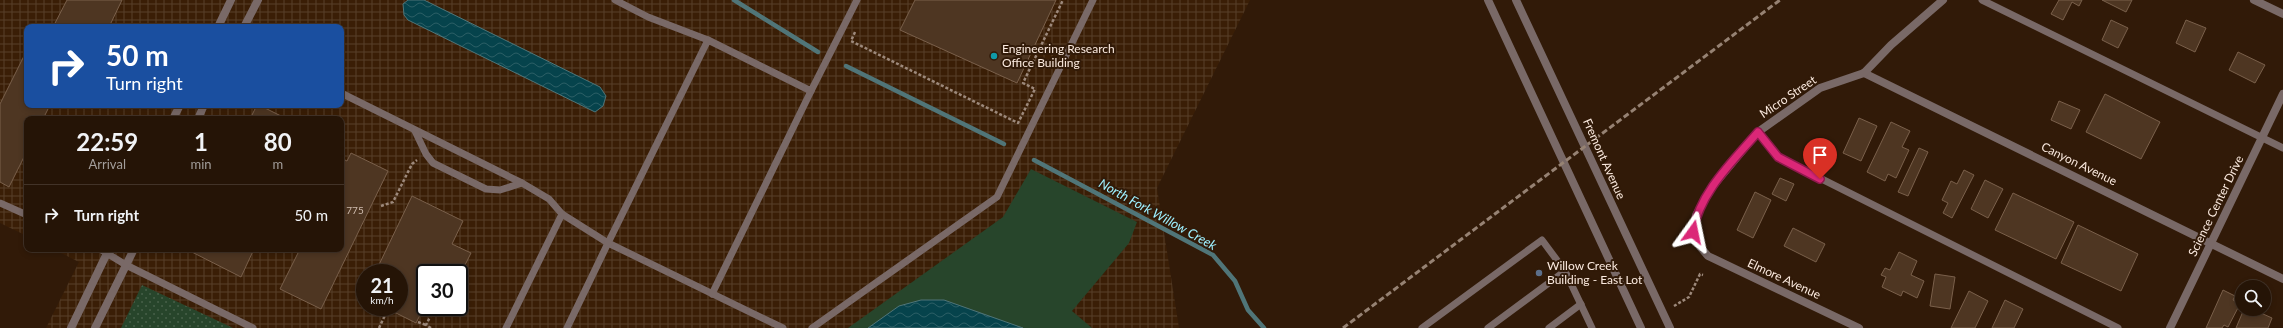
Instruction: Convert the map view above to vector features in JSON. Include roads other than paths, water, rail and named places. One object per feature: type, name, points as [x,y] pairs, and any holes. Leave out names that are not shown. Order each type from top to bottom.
[{"type":"street","points":[[219,24],[231,0]]},
{"type":"street","points":[[246,24],[258,0]]},
{"type":"street","points":[[1488,0],[1641,328]]},
{"type":"street","name":"Fremont Avenue","points":[[1516,0],[1670,328]]},
{"type":"street","name":"Micro Street","points":[[1702,249],[1697,243],[1693,232],[1696,215],[1713,186],[1758,132],[1820,88],[1864,73],[1891,45],[1943,0]]},
{"type":"street","points":[[2254,0],[2283,14]]},
{"type":"street","name":"Canyon Avenue","points":[[1864,73],[2283,279]]},
{"type":"street","name":"Science Center Drive","points":[[2170,328],[2283,94]]},
{"type":"street","name":"Elmore Avenue","points":[[1702,249],[1708,256],[1859,328]]},
{"type":"street","points":[[71,328],[105,252]]},
{"type":"street","points":[[95,328],[132,252]]},
{"type":"lane","points":[[615,0],[648,16],[708,40],[811,92]]},
{"type":"lane","points":[[712,294],[857,0]]},
{"type":"lane","points":[[812,328],[997,197],[1093,0]]},
{"type":"lane","points":[[1982,0],[2283,148]]},
{"type":"lane","points":[[567,328],[708,40]]},
{"type":"lane","points":[[344,95],[416,132],[522,183],[549,199],[562,214],[608,243],[783,328]]},
{"type":"lane","points":[[416,132],[426,154],[433,163],[486,189],[500,190],[522,183]]},
{"type":"lane","points":[[1758,132],[1778,157],[2118,328]]},
{"type":"lane","points":[[0,203],[24,214]]},
{"type":"lane","points":[[506,328],[562,214]]},
{"type":"lane","points":[[1422,328],[1542,240],[1565,271],[1592,328]]},
{"type":"lane","points":[[109,252],[126,265],[253,328]]},
{"type":"lane","points":[[1488,328],[1565,271]]},
{"type":"lane","points":[[1549,328],[1581,304]]},
{"type":"water","points":[[408,0],[424,0],[600,87],[606,96],[603,106],[595,112],[408,20],[404,15],[403,4]]},
{"type":"water","points":[[921,300],[944,300],[1023,328],[868,328],[899,306]]},
{"type":"waterway","name":"North Fork Willow Creek","points":[[734,0],[818,52]]},
{"type":"waterway","name":"North Fork Willow Creek","points":[[846,66],[1004,144]]},
{"type":"waterway","name":"North Fork Willow Creek","points":[[1034,160],[1213,255],[1235,281],[1248,310],[1264,328]]},
{"type":"railway","points":[[1343,328],[1780,0]]},
{"type":"place","name":"Engineering Research Office Building","points":[[994,56]]},
{"type":"place","name":"Willow Creek Building - East Lot","points":[[1539,273]]}]
